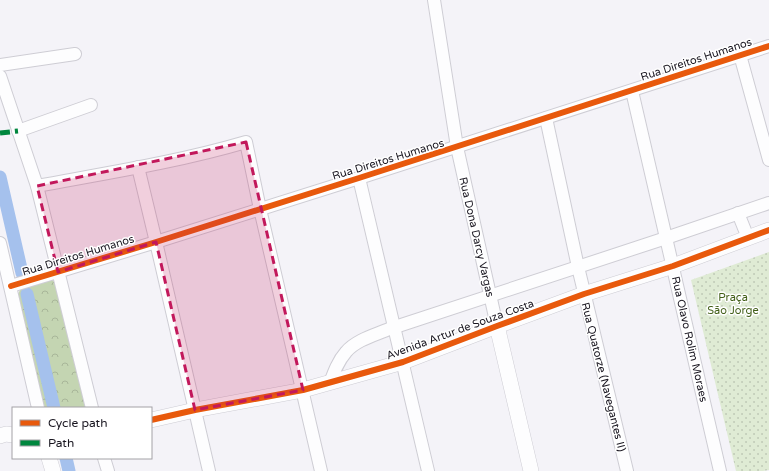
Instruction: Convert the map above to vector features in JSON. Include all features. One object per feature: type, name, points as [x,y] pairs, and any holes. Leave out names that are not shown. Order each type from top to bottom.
[{"type":"street","name":"Rua Dona Darcy Vargas","points":[[434,0],[457,148],[531,471]]},
{"type":"street","name":"Rua Direitos Humanos","points":[[10,286],[457,148],[769,46]]},
{"type":"street","points":[[0,65],[75,54]]},
{"type":"street","points":[[740,55],[769,160]]},
{"type":"street","points":[[0,76],[37,186],[92,407]]},
{"type":"street","name":"Rua Olavo Rolim Moraes","points":[[632,91],[720,471]]},
{"type":"street","points":[[18,131],[90,105]]},
{"type":"street","name":"Rua Quatorze (Navegantes II)","points":[[546,118],[584,294],[627,471]]},
{"type":"street","points":[[37,186],[138,167],[226,148],[246,142],[260,209],[321,471]]},
{"type":"street","points":[[138,167],[209,471]]},
{"type":"street","points":[[359,178],[428,471]]},
{"type":"street","name":"Avenida Artur de Souza Costa","points":[[330,382],[338,363],[346,352],[360,341],[389,329],[769,203]]},
{"type":"street","points":[[738,213],[748,238]]},
{"type":"street","name":"Avenida Artur de Souza Costa","points":[[152,420],[195,410],[303,390],[403,362],[584,294],[673,266],[769,230]]},
{"type":"street","points":[[0,243],[38,407]]},
{"type":"street","points":[[0,436],[6,434],[12,435]]},
{"type":"street","points":[[49,459],[53,471]]},
{"type":"street","points":[[104,459],[108,471]]},
{"type":"highlighted area","points":[[246,142],[303,390],[195,410],[156,242],[58,272],[37,186]]},
{"type":"green space","name":"Praça São Jorge","points":[[769,252],[769,470],[736,471],[691,280]]},
{"type":"green space","points":[[52,280],[55,282],[86,407],[44,407],[18,294],[21,288]]},
{"type":"waterway","points":[[0,177],[22,273]]},
{"type":"waterway","points":[[27,294],[54,407]]},
{"type":"waterway","points":[[66,459],[69,471]]},
{"type":"marked path","points":[[0,133],[18,131]]},
{"type":"cycle path","points":[[11,286],[359,178],[769,46]]},
{"type":"cycle path","points":[[152,420],[195,410],[303,390],[403,362],[584,294],[673,266],[769,230]]}]
